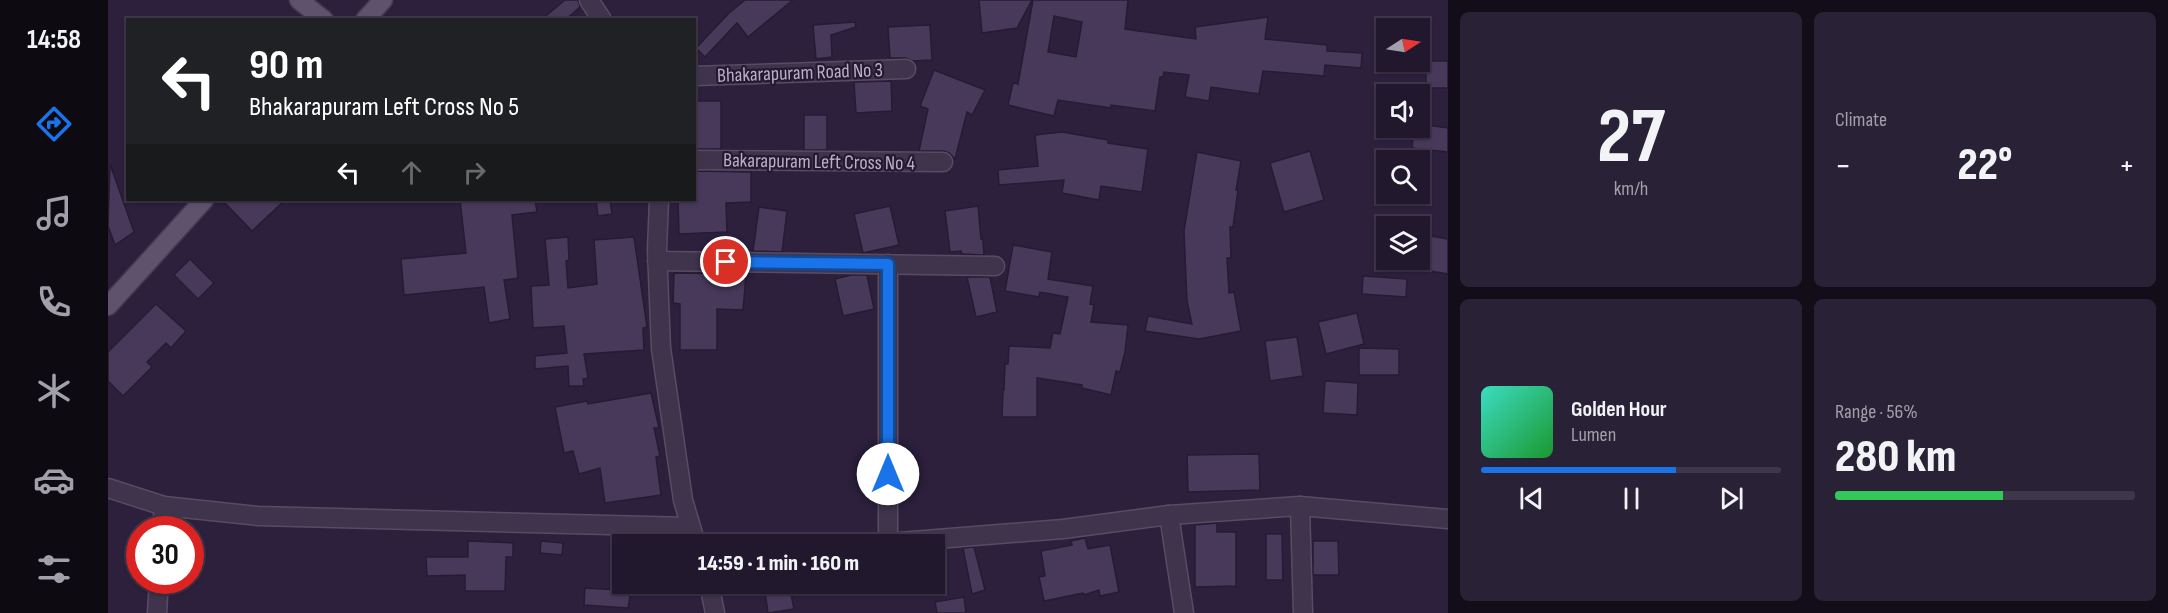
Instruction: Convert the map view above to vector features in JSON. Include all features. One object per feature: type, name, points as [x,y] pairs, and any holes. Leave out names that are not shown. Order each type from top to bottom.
[{"type":"main road","points":[[299,0],[322,18]]},
{"type":"main road","points":[[367,18],[383,0]]},
{"type":"main road","points":[[108,306],[203,201]]},
{"type":"street","points":[[589,0],[601,18]]},
{"type":"street","name":"Bhakarapuram Road No 3","points":[[696,76],[906,69]]},
{"type":"street","name":"Bakarapuram Left Cross No 4","points":[[696,160],[943,162]]},
{"type":"street","points":[[659,201],[657,261],[661,348],[683,500],[692,534]]},
{"type":"street","points":[[657,261],[995,266]]},
{"type":"street","points":[[881,534],[888,264]]},
{"type":"street","points":[[108,488],[164,506],[258,516],[689,526]]},
{"type":"street","points":[[163,516],[164,506]]},
{"type":"street","points":[[945,539],[1063,529],[1169,515],[1300,506],[1448,519]]},
{"type":"street","points":[[1300,506],[1303,544],[1303,613]]},
{"type":"street","points":[[1169,515],[1184,613]]},
{"type":"street","points":[[157,613],[158,594]]},
{"type":"street","points":[[711,594],[715,613]]},
{"type":"building","points":[[565,0],[578,0],[580,7],[567,18],[543,18]]},
{"type":"building","points":[[745,0],[793,0],[748,37],[737,23],[705,57],[696,48],[729,13]]},
{"type":"building","points":[[979,0],[1032,0],[1017,28],[982,33]]},
{"type":"building","points":[[1033,0],[1128,0],[1125,29],[1196,39],[1195,27],[1268,17],[1265,39],[1327,45],[1327,51],[1362,53],[1361,68],[1325,65],[1324,76],[1263,71],[1259,94],[1211,87],[1209,101],[1185,97],[1189,75],[1164,72],[1163,77],[1160,77],[1155,111],[1111,105],[1111,108],[1058,100],[1054,116],[1008,105],[1013,83],[1018,84]],"holes":[[[1054,16],[1082,22],[1076,57],[1048,52]]]},
{"type":"building","points":[[855,22],[856,27],[831,35],[832,57],[816,59],[813,25]]},
{"type":"building","points":[[930,25],[932,60],[913,61],[906,58],[890,58],[888,27]]},
{"type":"building","points":[[1430,61],[1448,61],[1448,88],[1430,88],[1430,84],[1426,84],[1426,72],[1430,72]]},
{"type":"building","points":[[934,70],[985,90],[972,115],[967,112],[955,159],[944,151],[919,151],[928,109],[920,106]]},
{"type":"building","points":[[891,81],[892,111],[856,113],[854,82]]},
{"type":"building","points":[[696,101],[721,101],[721,149],[696,149]]},
{"type":"building","points":[[804,115],[827,115],[827,150],[804,150]]},
{"type":"building","points":[[1430,126],[1448,128],[1448,152],[1412,148],[1413,138],[1430,138]]},
{"type":"building","points":[[1062,132],[1108,140],[1108,143],[1148,149],[1142,192],[1101,186],[1099,200],[1062,193],[1064,180],[999,185],[998,170],[1038,166],[1035,135]]},
{"type":"building","points":[[1310,151],[1324,200],[1284,212],[1270,163]]},
{"type":"building","points":[[1197,152],[1241,161],[1233,227],[1230,227],[1231,258],[1227,258],[1229,293],[1234,292],[1241,331],[1199,339],[1145,331],[1148,316],[1192,324],[1187,301],[1184,231]]},
{"type":"building","points":[[110,164],[134,232],[115,245],[108,226]]},
{"type":"building","points":[[696,171],[751,172],[751,202],[726,203],[727,232],[679,234],[678,201],[696,201]]},
{"type":"building","points":[[223,201],[284,201],[252,231]]},
{"type":"building","points":[[460,201],[535,201],[537,212],[512,215],[518,278],[504,280],[510,319],[489,323],[484,287],[404,295],[401,259],[466,253]]},
{"type":"building","points":[[596,201],[610,201],[612,214],[598,216]]},
{"type":"building","points":[[890,206],[899,245],[863,253],[854,214]]},
{"type":"building","points":[[978,206],[984,255],[962,254],[961,251],[950,252],[945,211]]},
{"type":"building","points":[[759,207],[787,211],[782,252],[753,251]]},
{"type":"building","points":[[1430,236],[1448,239],[1448,274],[1425,270],[1430,270]]},
{"type":"building","points":[[568,237],[569,260],[566,261],[568,288],[597,284],[594,240],[634,237],[647,327],[643,328],[644,350],[584,354],[588,378],[583,379],[584,386],[569,386],[568,366],[535,369],[535,356],[567,353],[564,326],[533,328],[531,286],[549,285],[545,239]]},
{"type":"building","points":[[1013,245],[1052,252],[1048,279],[1093,286],[1090,304],[1094,305],[1091,322],[1128,325],[1125,352],[1120,372],[1116,371],[1111,395],[1082,388],[1082,385],[1037,378],[1037,417],[1002,417],[1005,364],[1008,364],[1009,346],[1050,348],[1053,333],[1060,334],[1068,297],[1040,292],[1039,297],[1005,291]]},
{"type":"building","points":[[190,259],[214,283],[198,299],[174,275]]},
{"type":"building","points":[[674,273],[746,274],[743,310],[717,309],[717,350],[680,350],[680,304],[673,303]]},
{"type":"building","points":[[851,275],[867,275],[874,309],[843,316],[835,279]]},
{"type":"building","points":[[1363,276],[1407,279],[1406,297],[1362,294]]},
{"type":"building","points":[[967,277],[990,277],[997,312],[976,317]]},
{"type":"building","points":[[156,304],[186,331],[171,348],[166,343],[147,362],[152,367],[123,396],[108,381],[108,352]]},
{"type":"building","points":[[1357,313],[1364,344],[1326,354],[1318,322]]},
{"type":"building","points":[[1297,337],[1303,376],[1270,381],[1265,341]]},
{"type":"building","points":[[1359,348],[1399,349],[1399,375],[1359,375]]},
{"type":"building","points":[[1325,381],[1358,383],[1357,415],[1323,413]]},
{"type":"building","points":[[651,393],[659,428],[654,428],[660,456],[656,457],[661,495],[605,503],[600,468],[579,474],[573,451],[564,453],[555,407]]},
{"type":"building","points":[[1259,454],[1260,490],[1188,492],[1187,455]]},
{"type":"building","points":[[1217,523],[1217,532],[1236,532],[1236,586],[1195,587],[1195,525]]},
{"type":"building","points":[[1266,534],[1282,534],[1283,580],[1266,580]]},
{"type":"building","points":[[1085,538],[1088,549],[1110,545],[1119,592],[1100,596],[1099,590],[1084,595],[1083,593],[1044,601],[1039,577],[1045,576],[1041,551],[1072,545],[1071,541]]},
{"type":"building","points":[[468,541],[513,543],[513,557],[506,557],[505,591],[465,591],[465,575],[427,576],[426,557],[468,557]]},
{"type":"building","points":[[541,541],[563,543],[562,555],[540,553]]},
{"type":"building","points":[[1313,541],[1338,541],[1339,575],[1313,575]]},
{"type":"building","points":[[974,547],[985,590],[972,594],[963,548]]},
{"type":"building","points":[[585,588],[612,590],[612,594],[630,594],[628,608],[584,605]]},
{"type":"building","points":[[765,594],[791,594],[794,609],[768,613]]},
{"type":"building","points":[[964,597],[966,613],[937,613],[935,602]]},
{"type":"route","points":[[726,262],[888,264],[888,474]]}]
